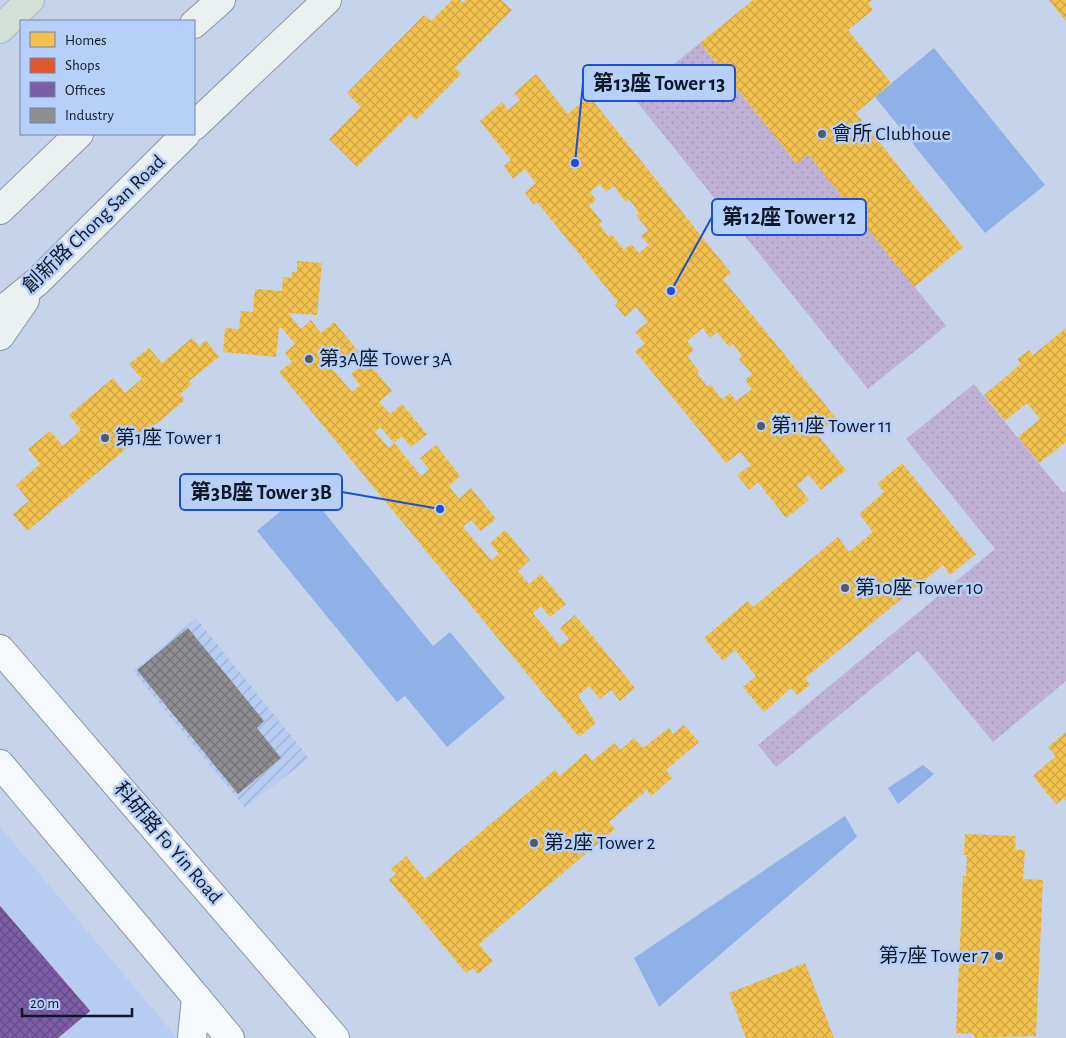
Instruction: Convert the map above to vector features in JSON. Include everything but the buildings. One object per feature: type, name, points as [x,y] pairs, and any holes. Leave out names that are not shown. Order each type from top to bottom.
[{"type":"highway","points":[[0,29],[30,0]]},
{"type":"main road","points":[[195,23],[221,0]]},
{"type":"main road","points":[[195,125],[327,0]]},
{"type":"main road","points":[[0,210],[79,135]]},
{"type":"main road","name":"創新路 Chong San Road","points":[[0,312],[37,282],[185,135]]},
{"type":"main road","points":[[0,336],[37,282]]},
{"type":"street","name":"科研路 Fo Yin Road","points":[[0,649],[335,1038]]},
{"type":"street","points":[[0,764],[230,1038]]},
{"type":"street","points":[[192,1038],[196,997]]},
{"type":"shaded area","points":[[700,43],[797,164],[808,154],[946,326],[868,389],[633,97]]},
{"type":"shaded area","points":[[934,48],[1045,185],[985,233],[875,97]]},
{"type":"shaded area","points":[[974,384],[1063,493],[1066,491],[1066,681],[993,742],[918,651],[776,767],[758,745],[995,549],[906,439]]},
{"type":"shaded area","points":[[306,490],[433,646],[450,632],[505,698],[447,747],[405,696],[397,702],[257,531]]},
{"type":"shaded area","points":[[196,618],[309,758],[245,808],[133,671]]},
{"type":"shaded area","points":[[923,765],[934,774],[898,804],[888,788]]},
{"type":"shaded area","points":[[845,816],[857,837],[659,1007],[634,958]]},
{"type":"shaded area","points":[[0,827],[177,1038],[0,1038]]},
{"type":"place","name":"會所 Clubhoue","points":[[822,134]]},
{"type":"place","name":"第13座 Tower 13","points":[[575,163]]},
{"type":"place","name":"第12座 Tower 12","points":[[671,291]]},
{"type":"place","name":"第3A座 Tower 3A","points":[[309,359]]},
{"type":"place","name":"第11座 Tower 11","points":[[761,426]]},
{"type":"place","name":"第1座 Tower 1","points":[[105,438]]},
{"type":"place","name":"第3B座 Tower 3B","points":[[440,509]]},
{"type":"place","name":"第10座 Tower 10","points":[[845,588]]},
{"type":"place","name":"第2座 Tower 2","points":[[534,843]]},
{"type":"place","name":"第7座 Tower 7","points":[[999,956]]}]
